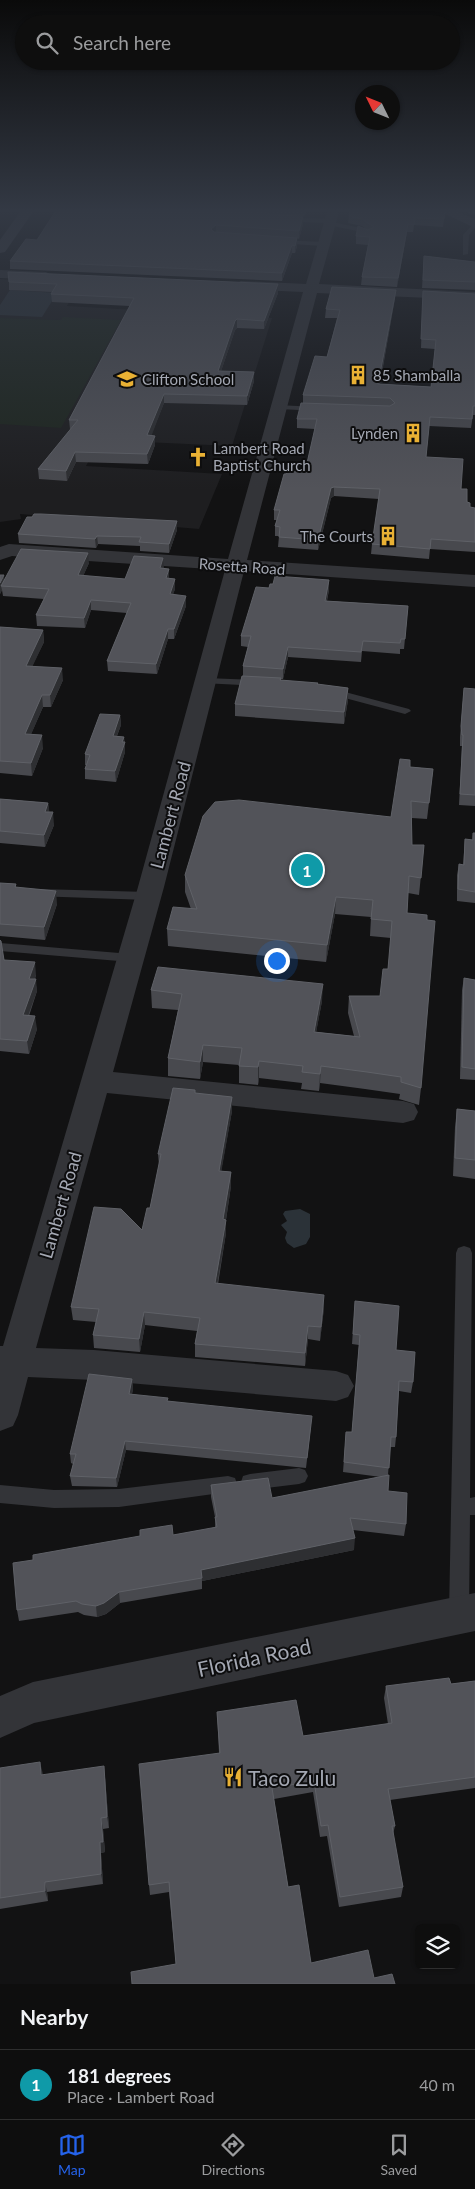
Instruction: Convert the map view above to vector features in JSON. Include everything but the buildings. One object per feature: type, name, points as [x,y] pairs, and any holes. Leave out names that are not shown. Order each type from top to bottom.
[{"type":"street","name":"Lambert Road","points":[[0,1415],[8,1362],[131,958],[307,305]]},
{"type":"street","name":"Rosetta Road","points":[[3,549],[475,581]]},
{"type":"street","points":[[95,1081],[403,1112]]},
{"type":"street","points":[[8,1362],[94,1365],[336,1386]]},
{"type":"street","name":"Florida Road","points":[[11,1706],[467,1614]]},
{"type":"lane","points":[[279,407],[326,409]]},
{"type":"lane","points":[[206,681],[271,684]]},
{"type":"lane","points":[[321,689],[344,693],[405,711]]},
{"type":"lane","points":[[28,892],[148,896]]},
{"type":"lane","points":[[0,947],[131,958]]},
{"type":"lane","points":[[464,1252],[468,1506],[467,1614]]},
{"type":"lane","points":[[0,1494],[54,1499],[119,1498],[298,1476]]},
{"type":"shaded area","name":"Clifton School","points":[[0,305],[68,305],[67,306],[272,318],[232,446],[100,440],[86,466],[222,474],[199,529],[20,514],[21,519],[0,522]]},
{"type":"shaded area","points":[[0,305],[50,305],[42,317],[0,315]]},
{"type":"shaded area","points":[[63,317],[121,320],[61,428],[0,424],[0,318],[61,320]]},
{"type":"shaded area","points":[[300,1209],[310,1214],[310,1237],[306,1244],[294,1248],[287,1243],[285,1238],[287,1232],[281,1225],[287,1221],[283,1214],[285,1211]]},
{"type":"place","name":"85 Shamballa","points":[[358,375]]},
{"type":"place","name":"Clifton School","points":[[127,379]]},
{"type":"place","name":"Lynden","points":[[413,433]]},
{"type":"place","name":"Lambert Road Baptist Church","points":[[198,457]]},
{"type":"place","name":"The Courts","points":[[388,536]]},
{"type":"place","name":"181 degrees","points":[[307,870]]},
{"type":"place","name":"Taco Zulu","points":[[233,1777]]}]
